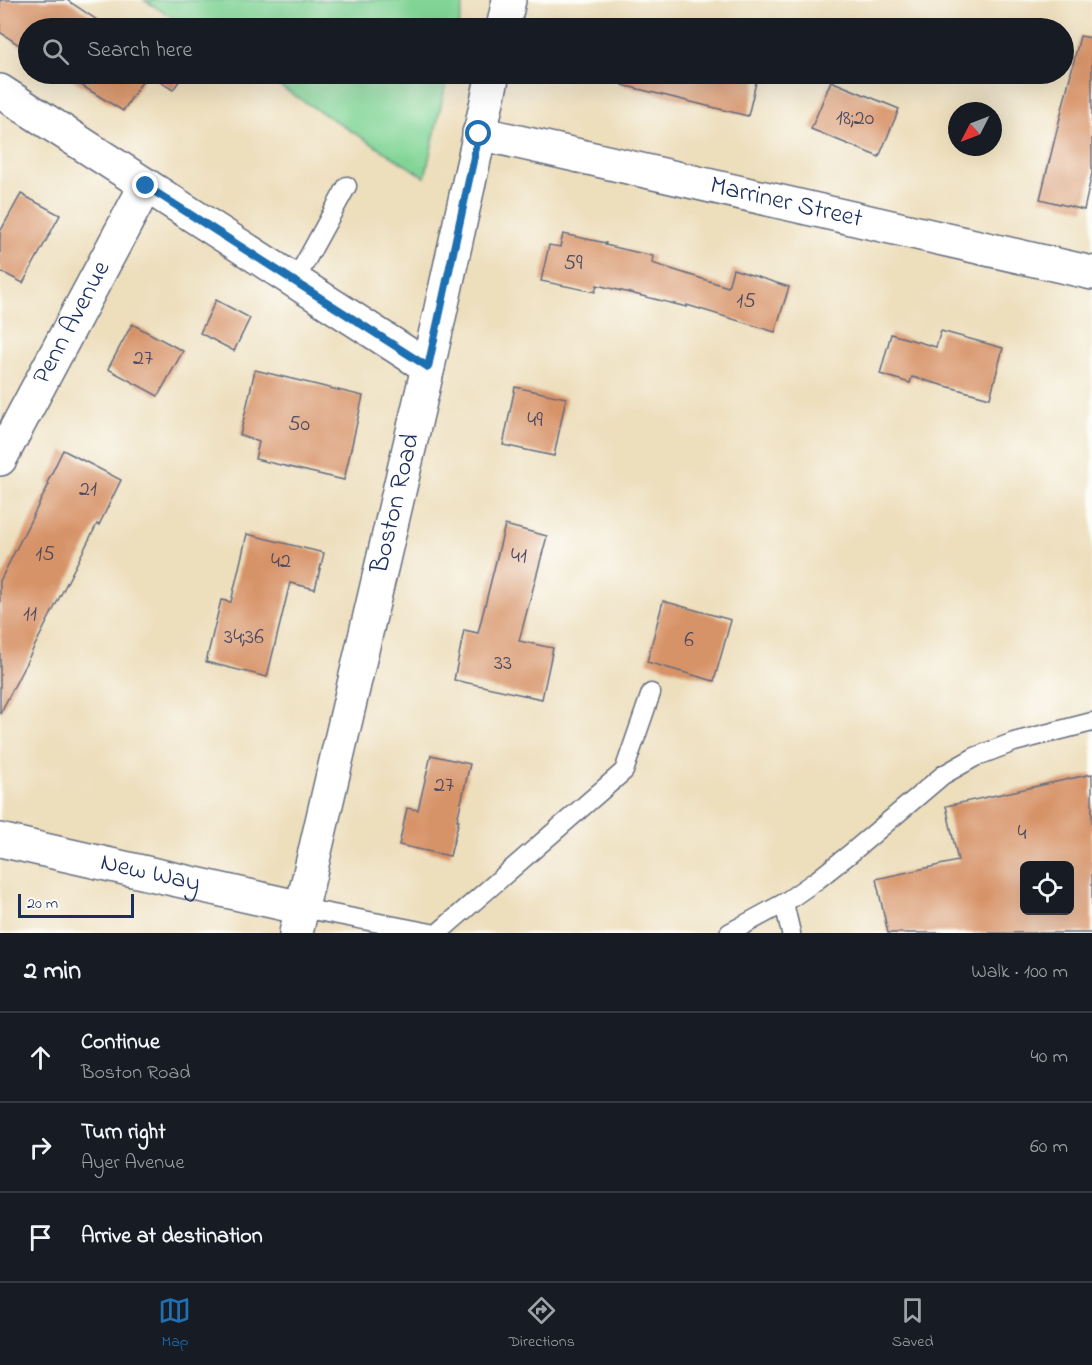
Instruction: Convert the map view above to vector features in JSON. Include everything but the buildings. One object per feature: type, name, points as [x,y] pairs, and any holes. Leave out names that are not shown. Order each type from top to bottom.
[{"type":"street","points":[[505,18],[509,0]]},
{"type":"street","name":"Boston Road","points":[[299,920],[428,367],[491,84]]},
{"type":"street","points":[[0,91],[428,367]]},
{"type":"street","name":"Marriner Street","points":[[479,134],[1092,273]]},
{"type":"street","name":"Penn Avenue","points":[[0,459],[146,186]]},
{"type":"street","name":"New Way","points":[[0,840],[299,920]]},
{"type":"lane","points":[[295,282],[347,186]]},
{"type":"lane","points":[[438,933],[624,771],[651,693]]},
{"type":"lane","points":[[729,933],[784,903],[817,880],[943,776],[975,757],[1014,742],[1092,722]]},
{"type":"lane","points":[[784,903],[791,933]]},
{"type":"lane","points":[[299,920],[431,933]]},
{"type":"green space","points":[[144,0],[464,0],[460,18],[173,18]]},
{"type":"green space","points":[[276,84],[446,84],[425,177]]},
{"type":"route","points":[[146,186],[428,367],[479,134]]}]
